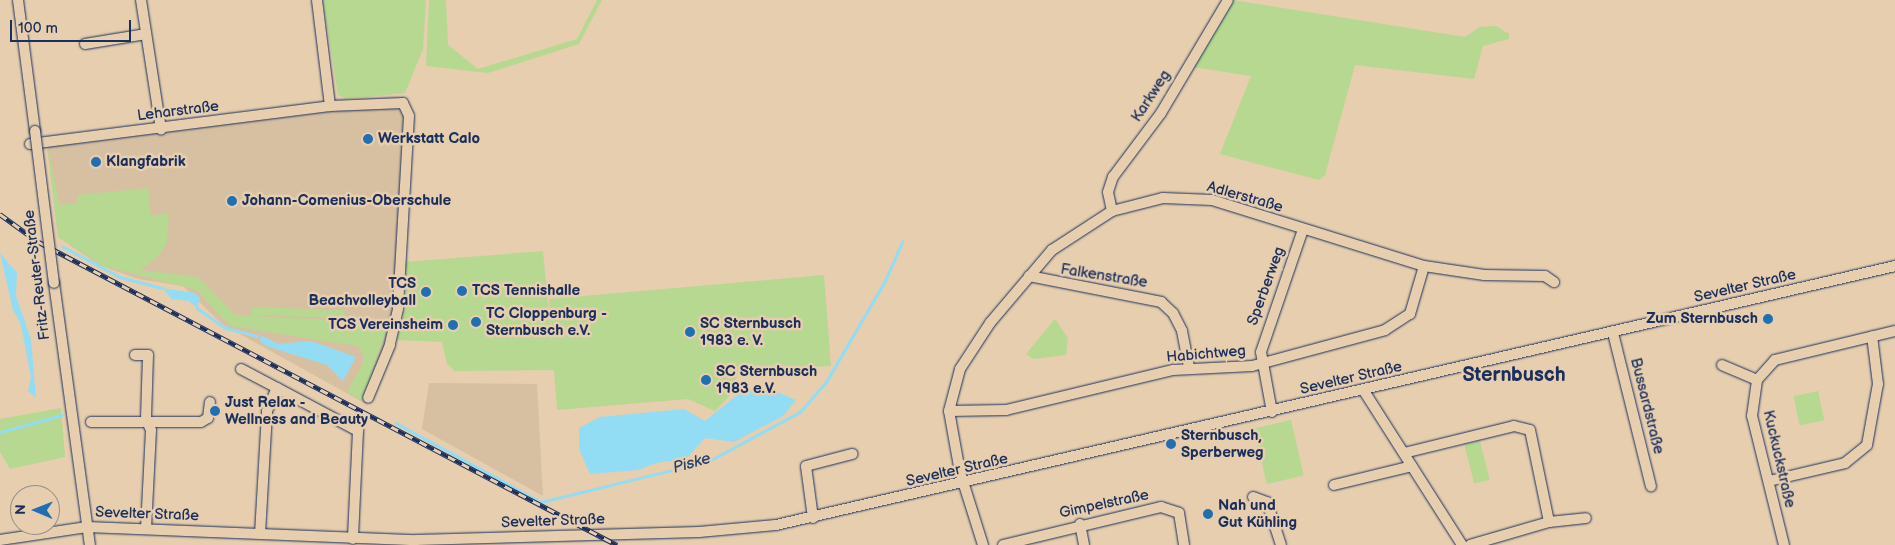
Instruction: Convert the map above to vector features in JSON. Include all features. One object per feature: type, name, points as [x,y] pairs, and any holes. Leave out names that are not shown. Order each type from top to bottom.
[{"type":"street","name":"Fritz-Reuter-Straße","points":[[18,0],[90,545]]},
{"type":"street","points":[[142,0],[161,129]]},
{"type":"street","points":[[317,0],[330,106]]},
{"type":"street","name":"Karkweg","points":[[1112,211],[1108,192],[1113,177],[1161,113],[1228,0]]},
{"type":"street","points":[[85,44],[146,34]]},
{"type":"street","name":"Leharstraße","points":[[30,144],[161,129],[330,106],[397,101],[409,112],[398,309],[390,345],[368,398]]},
{"type":"street","name":"Adlerstraße","points":[[983,545],[965,484],[949,411],[952,391],[966,358],[1029,276],[1073,233],[1112,211],[1163,198],[1196,198],[1424,266],[1484,275],[1545,276],[1554,282]]},
{"type":"street","name":"Sperberweg","points":[[1272,412],[1262,363],[1264,336],[1303,230]]},
{"type":"street","name":"Habichtweg","points":[[949,411],[1006,410],[1190,368],[1262,363],[1400,323],[1415,304],[1424,266]]},
{"type":"street","name":"Sevelter Straße","points":[[0,540],[87,527],[260,534],[340,542],[353,539],[532,541],[726,530],[813,518],[1895,266]]},
{"type":"street","name":"Falkenstraße","points":[[1029,276],[1160,302],[1173,313],[1182,331],[1190,368]]},
{"type":"street","points":[[1722,365],[1756,380],[1775,360],[1895,331]]},
{"type":"street","name":"Bussardstraße","points":[[1613,332],[1651,486]]},
{"type":"street","points":[[1769,481],[1846,464],[1867,444],[1878,384],[1872,336]]},
{"type":"street","points":[[135,355],[148,355],[146,529]]},
{"type":"street","points":[[241,368],[358,431],[353,539]]},
{"type":"street","name":"Kuckuckstraße","points":[[1756,380],[1752,416],[1784,545]]},
{"type":"street","points":[[260,534],[267,411],[277,388]]},
{"type":"street","points":[[1364,391],[1462,544],[1550,522],[1586,518]]},
{"type":"street","points":[[91,422],[148,424],[201,422],[208,418],[210,402]]},
{"type":"street","points":[[1404,453],[1523,426],[1530,430],[1550,522]]},
{"type":"street","points":[[813,518],[806,466],[852,454]]},
{"type":"street","points":[[1334,485],[1412,466]]},
{"type":"street","points":[[1253,497],[1267,502],[1281,545]]},
{"type":"street","name":"Gimpelstraße","points":[[1003,545],[1080,524],[1172,509],[1179,513],[1184,545]]},
{"type":"street","points":[[1080,524],[1084,545]]},
{"type":"shaded area","points":[[394,105],[406,115],[394,320],[366,404],[222,324],[183,286],[138,279],[99,265],[58,237],[47,146],[70,136]]},
{"type":"shaded area","points":[[429,383],[537,384],[543,496],[422,429]]},
{"type":"green space","points":[[323,0],[426,0],[423,49],[405,93],[347,99],[338,95]]},
{"type":"green space","points":[[429,0],[446,0],[448,45],[478,69],[577,39],[597,0],[602,0],[579,44],[488,73],[426,66]]},
{"type":"green space","points":[[1233,0],[1465,37],[1480,27],[1496,26],[1509,34],[1509,39],[1483,46],[1474,79],[1355,65],[1325,175],[1319,180],[1220,154],[1251,76],[1192,67]]},
{"type":"green space","points":[[47,146],[60,205],[78,203],[77,195],[148,188],[151,215],[169,214],[167,242],[159,256],[140,270],[198,277],[235,315],[389,323],[362,401],[347,392],[361,367],[364,356],[358,346],[230,326],[197,290],[103,266],[58,237]]},
{"type":"green space","name":"SC Sternbusch 1983 e. V.","points":[[543,251],[552,347],[549,299],[824,275],[831,366],[738,372],[732,393],[715,411],[688,399],[557,410],[554,370],[455,371],[447,364],[442,342],[397,340],[406,305],[406,262]]},
{"type":"green space","points":[[251,307],[345,310],[345,318],[251,315]]},
{"type":"green space","points":[[1055,319],[1068,338],[1066,355],[1033,359],[1026,354]]},
{"type":"green space","points":[[1818,391],[1824,420],[1800,426],[1794,396]]},
{"type":"green space","points":[[61,408],[65,457],[10,469],[0,452],[0,419]]},
{"type":"green space","points":[[1291,420],[1304,476],[1267,484],[1254,429]]},
{"type":"green space","points":[[1480,441],[1490,480],[1474,484],[1464,445]]},
{"type":"water","points":[[0,253],[17,273],[16,296],[31,339],[36,398],[28,391],[31,378],[21,325],[13,310]]},
{"type":"water","points":[[162,288],[195,293],[200,298],[197,308],[189,301],[172,299]]},
{"type":"water","points":[[261,335],[278,344],[311,341],[356,357],[343,381],[327,365],[269,347],[260,342]]},
{"type":"water","points":[[770,389],[796,400],[783,416],[734,442],[705,438],[686,459],[656,463],[638,470],[590,474],[579,449],[579,428],[600,417],[684,409],[705,421],[742,391]]},
{"type":"waterway","name":"Piske","points":[[396,423],[541,502],[709,461],[800,412],[826,382],[885,281],[902,242]]},
{"type":"waterway","points":[[62,246],[120,277],[162,288]]},
{"type":"waterway","points":[[197,308],[226,328],[257,336]]},
{"type":"waterway","name":"Piske","points":[[0,432],[62,415]]},
{"type":"railway","points":[[0,214],[37,241],[617,545]]},
{"type":"place","name":"Werkstatt Calo","points":[[368,139]]},
{"type":"place","name":"Klangfabrik","points":[[96,162]]},
{"type":"place","name":"Johann-Comenius-Oberschule","points":[[232,201]]},
{"type":"place","name":"TCS Tennishalle","points":[[462,291]]},
{"type":"place","name":"TCS Beachvolleyball","points":[[426,292]]},
{"type":"place","name":"Zum Sternbusch","points":[[1768,319]]},
{"type":"place","name":"TC Cloppenburg - Sternbusch e.V.","points":[[476,322]]},
{"type":"place","name":"TCS Vereinsheim","points":[[453,325]]},
{"type":"place","name":"SC Sternbusch 1983 e. V.","points":[[690,332]]},
{"type":"place","name":"SC Sternbusch 1983 e.V.","points":[[706,380]]},
{"type":"place","name":"Just Relax - Wellness and Beauty","points":[[215,411]]},
{"type":"place","name":"Sternbusch, Sperberweg","points":[[1171,444]]},
{"type":"place","name":"Nah und Gut Kühling","points":[[1208,514]]},
{"type":"district","name":"Sternbusch","points":[[1514,375]]}]
